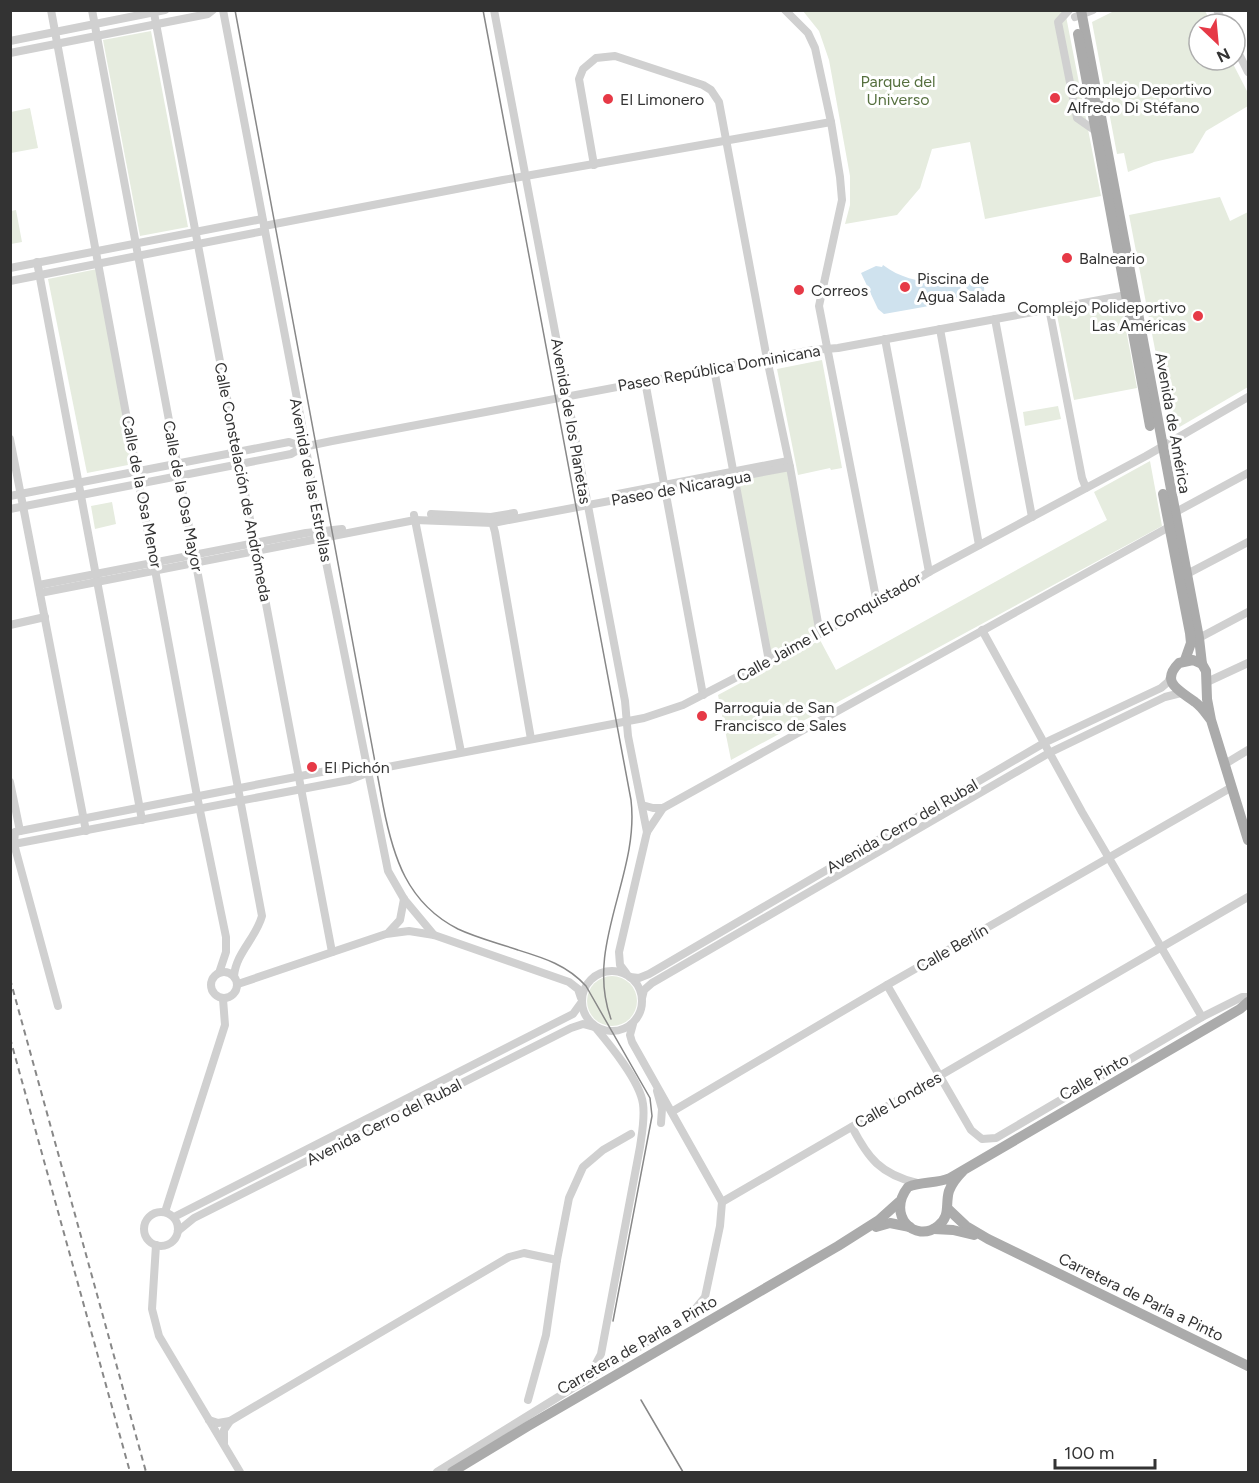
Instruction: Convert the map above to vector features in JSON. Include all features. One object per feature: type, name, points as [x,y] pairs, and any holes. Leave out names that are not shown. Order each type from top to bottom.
[{"type":"main road","name":"Avenida de América","points":[[1076,13],[1124,278],[1130,294]]},
{"type":"main road","name":"Avenida de América","points":[[1076,13],[1130,294],[1158,449],[1169,527],[1190,633],[1191,643],[1185,660]]},
{"type":"main road","name":"Avenida de América","points":[[1158,449],[1187,574],[1203,665]]},
{"type":"main road","points":[[1211,720],[1197,703],[1182,693],[1173,683],[1172,673],[1175,667],[1185,660],[1193,660],[1203,665],[1206,671],[1211,720],[1248,840]]},
{"type":"main road","points":[[1182,693],[1194,694],[1206,684]]},
{"type":"main road","name":"Calle Pinto","points":[[932,1184],[963,1171],[1246,1006]]},
{"type":"main road","points":[[948,1205],[944,1193],[932,1184],[917,1183],[908,1186],[900,1200],[900,1213],[910,1227],[924,1231],[933,1229],[945,1218],[948,1205],[953,1182],[963,1171]]},
{"type":"main road","name":"Carretera de Parla a Pinto","points":[[452,1473],[528,1426],[838,1246],[879,1220],[900,1200]]},
{"type":"main road","name":"Carretera de Parla a Pinto","points":[[948,1205],[966,1226],[988,1239],[1248,1366]]},
{"type":"main road","name":"Carretera de Parla a Pinto","points":[[838,1246],[880,1224],[899,1223],[910,1227]]},
{"type":"main road","name":"Carretera de Parla a Pinto","points":[[933,1229],[953,1230],[988,1239]]},
{"type":"street","name":"Calle de la Osa Menor","points":[[51,10],[197,796],[226,937],[226,952],[219,973]]},
{"type":"street","name":"Calle de la Osa Mayor","points":[[92,10],[262,916],[259,928],[235,968],[236,980]]},
{"type":"street","points":[[10,40],[165,10]]},
{"type":"street","points":[[10,53],[208,14],[213,10]]},
{"type":"street","name":"Avenida de las Estrellas","points":[[223,10],[321,536],[388,871],[404,899],[434,934]]},
{"type":"street","name":"Avenida de los Planetas","points":[[494,10],[625,701],[626,721],[647,832]]},
{"type":"street","points":[[785,10],[807,33],[814,48],[831,122],[840,177],[842,200],[819,306],[877,603]]},
{"type":"street","points":[[1093,10],[1076,13],[1058,21],[1077,118],[1096,132]]},
{"type":"street","name":"Calle Constelación de Andrómeda","points":[[154,13],[332,952]]},
{"type":"street","points":[[594,165],[579,80],[588,64],[596,58],[615,56],[665,71],[703,85],[711,90],[719,102],[820,634]]},
{"type":"street","points":[[10,268],[195,232],[263,225],[831,122]]},
{"type":"street","points":[[10,281],[198,244],[263,225]]},
{"type":"street","points":[[37,262],[142,820]]},
{"type":"street","name":"Paseo República Dominicana","points":[[10,509],[291,454],[304,446],[645,381],[1130,294]]},
{"type":"street","points":[[1049,308],[1082,478],[1086,488]]},
{"type":"street","points":[[995,319],[1032,517]]},
{"type":"street","points":[[940,329],[979,545]]},
{"type":"street","points":[[885,339],[929,572]]},
{"type":"street","points":[[714,369],[769,661]]},
{"type":"street","points":[[645,381],[703,694]]},
{"type":"street","name":"Calle Jaime I El Conquistador","points":[[17,831],[352,766],[367,770],[377,769],[644,718],[683,705],[877,603],[929,572],[1158,449],[1248,397]]},
{"type":"street","points":[[10,439],[86,831]]},
{"type":"street","name":"Paseo República Dominicana","points":[[10,496],[289,442],[304,446]]},
{"type":"street","name":"Paseo de Nicaragua","points":[[39,589],[415,518],[492,520],[789,464]]},
{"type":"street","points":[[1174,513],[1248,473]]},
{"type":"street","points":[[415,518],[461,752]]},
{"type":"street","points":[[492,520],[531,739]]},
{"type":"street","points":[[642,805],[653,808],[663,807],[1169,527]]},
{"type":"street","points":[[1187,574],[1248,542]]},
{"type":"street","points":[[1199,638],[1248,612]]},
{"type":"street","points":[[10,624],[45,617]]},
{"type":"street","points":[[982,630],[1049,753],[1202,1017]]},
{"type":"street","points":[[1206,684],[1248,663]]},
{"type":"street","points":[[1203,665],[1212,672],[1228,672]]},
{"type":"street","name":"Avenida Cerro del Rubal","points":[[629,976],[639,978],[649,974],[1044,743],[1161,688],[1168,682],[1172,673]]},
{"type":"street","name":"Avenida Cerro del Rubal","points":[[642,998],[644,990],[652,983],[1049,753],[1166,697],[1182,693]]},
{"type":"street","points":[[1225,764],[1248,750]]},
{"type":"street","name":"Calle Jaime I El Conquistador","points":[[14,844],[349,780],[367,770]]},
{"type":"street","points":[[10,782],[17,831],[14,844],[58,1006]]},
{"type":"street","name":"Calle Berlín","points":[[673,1111],[1232,787]]},
{"type":"street","points":[[663,807],[647,832],[618,956],[620,965],[636,983],[642,998],[639,1016],[633,1024],[631,1038],[722,1202],[720,1226],[705,1297],[687,1319]]},
{"type":"street","name":"Calle Londres","points":[[722,1202],[1248,897]]},
{"type":"street","points":[[386,934],[400,920],[404,899]]},
{"type":"street","points":[[236,980],[386,934],[409,931],[434,934],[570,982],[578,989],[585,1017],[617,1053],[639,1092],[643,1104],[641,1141],[601,1354],[592,1371],[582,1382]]},
{"type":"street","points":[[581,1000],[586,986],[594,976],[614,971],[629,976]]},
{"type":"street","points":[[226,972],[236,980],[234,995],[223,999],[214,994],[211,986],[212,979],[219,973],[226,972]]},
{"type":"street","points":[[887,985],[971,1130],[982,1139],[996,1138],[1202,1017],[1242,997],[1248,997]]},
{"type":"street","points":[[165,1212],[225,1025],[223,999]]},
{"type":"street","name":"Avenida Cerro del Rubal","points":[[174,1217],[573,1014],[581,1000]]},
{"type":"street","name":"Avenida Cerro del Rubal","points":[[178,1231],[205,1213],[571,1028],[583,1024],[595,1027]]},
{"type":"street","points":[[595,1027],[612,1031],[633,1024]]},
{"type":"street","points":[[655,1084],[662,1109],[661,1123]]},
{"type":"street","points":[[852,1127],[865,1152],[874,1163],[899,1177],[917,1183]]},
{"type":"street","points":[[528,1400],[546,1335],[569,1198],[583,1167],[603,1150],[642,1128]]},
{"type":"street","points":[[631,1134],[639,1137],[641,1141]]},
{"type":"street","points":[[899,1177],[900,1200]]},
{"type":"street","points":[[165,1212],[174,1217],[178,1223],[178,1231],[173,1241],[162,1246],[156,1245],[147,1238],[144,1227],[149,1216],[165,1212]]},
{"type":"street","points":[[156,1245],[152,1309],[159,1336],[240,1473]]},
{"type":"street","points":[[209,1420],[218,1423],[230,1421],[509,1257],[524,1253],[557,1260]]},
{"type":"street","points":[[437,1473],[647,1342]]},
{"type":"street","points":[[224,1446],[224,1430],[230,1421]]},
{"type":"green space","name":"Parque del Universo","points":[[803,11],[1065,11],[1101,196],[985,219],[970,142],[932,149],[920,188],[897,215],[845,224],[850,205],[850,176],[829,60],[819,31]]},
{"type":"green space","points":[[1114,11],[1205,11],[1187,12],[1187,72],[1237,72],[1248,93],[1248,106],[1206,131],[1193,153],[1154,162],[1128,172],[1124,153],[1117,154],[1092,22]]},
{"type":"green space","points":[[151,31],[188,227],[140,236],[103,40]]},
{"type":"green space","points":[[30,108],[38,148],[11,153],[11,112]]},
{"type":"green space","name":"Complejo Polideportivo Las Américas","points":[[1220,197],[1230,221],[1248,212],[1248,387],[1171,432],[1129,215]]},
{"type":"green space","points":[[16,210],[22,242],[11,244],[11,211]]},
{"type":"green space","points":[[97,269],[133,464],[87,473],[48,279]]},
{"type":"green space","points":[[1121,303],[1137,388],[1074,400],[1057,315]]},
{"type":"green space","points":[[822,360],[842,468],[831,470],[830,468],[798,475],[777,369]]},
{"type":"green space","points":[[1058,406],[1061,419],[1025,426],[1023,412]]},
{"type":"green space","points":[[1150,461],[1162,526],[731,760],[718,695],[820,640],[836,670],[1107,520],[1094,492]]},
{"type":"green space","points":[[787,467],[820,634],[770,660],[735,477]]},
{"type":"green space","points":[[112,502],[116,524],[95,529],[91,506]]},
{"type":"green space","points":[[612,976],[621,978],[632,987],[637,1001],[635,1010],[626,1021],[612,1026],[603,1024],[592,1015],[587,1001],[589,992],[598,981]]},
{"type":"water","points":[[883,265],[908,278],[935,282],[954,281],[960,285],[963,300],[884,314],[878,309],[861,273]]},
{"type":"water","points":[[975,279],[982,282],[983,293],[979,297],[968,300],[966,284]]},
{"type":"tram line","points":[[235,10],[383,805],[398,860],[414,892],[441,918],[473,935],[555,963],[579,979],[586,986],[650,1098],[652,1116],[613,1321]]},
{"type":"tram line","points":[[483,10],[631,800],[632,828],[628,855],[608,937],[604,964],[604,991],[611,1019]]},
{"type":"tram line","points":[[641,1400],[683,1472]]},
{"type":"railway","points":[[10,979],[146,1472]]},
{"type":"railway","points":[[10,1038],[130,1472]]},
{"type":"place","name":"Complejo Deportivo Alfredo Di Stéfano","points":[[1055,98]]},
{"type":"place","name":"El Limonero","points":[[608,99]]},
{"type":"place","name":"Balneario","points":[[1067,258]]},
{"type":"place","name":"Piscina de Agua Salada","points":[[905,287]]},
{"type":"place","name":"Correos","points":[[799,290]]},
{"type":"place","name":"Complejo Polideportivo Las Américas","points":[[1198,316]]},
{"type":"place","name":"Parroquia de San Francisco de Sales","points":[[702,716]]},
{"type":"place","name":"El Pichón","points":[[312,767]]}]
